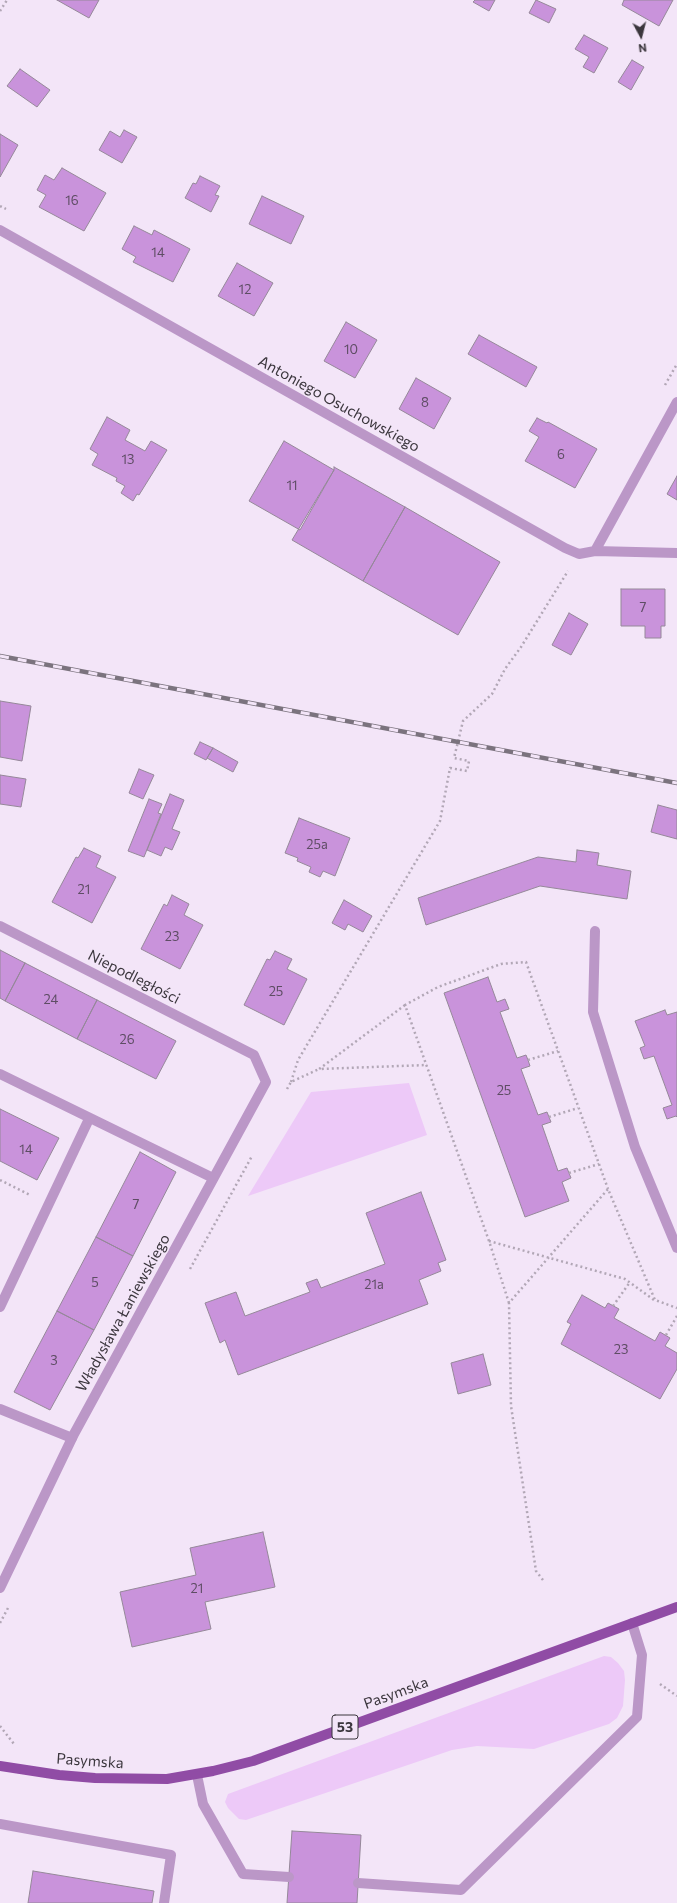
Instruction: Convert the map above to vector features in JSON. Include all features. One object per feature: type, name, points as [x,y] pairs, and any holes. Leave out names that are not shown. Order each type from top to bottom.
[{"type":"main road","name":"Pasymska","points":[[0,1766],[58,1775],[95,1778],[167,1779],[197,1775],[253,1761],[632,1622],[677,1607]]},
{"type":"street","name":"Antoniego Osuchowskiego","points":[[0,230],[565,548],[579,554]]},
{"type":"street","points":[[595,551],[677,402]]},
{"type":"street","points":[[579,554],[595,551],[677,553]]},
{"type":"street","name":"Niepodległości","points":[[0,926],[254,1055]]},
{"type":"street","points":[[595,931],[593,1012],[635,1147],[677,1248]]},
{"type":"street","name":"Władysława Łaniewskiego","points":[[0,1588],[72,1438],[266,1082],[254,1055]]},
{"type":"street","points":[[0,1074],[89,1119],[213,1178]]},
{"type":"street","points":[[0,1307],[89,1119]]},
{"type":"street","points":[[0,1409],[72,1438]]},
{"type":"street","points":[[358,1883],[461,1890],[637,1717],[642,1655],[632,1622]]},
{"type":"street","points":[[197,1775],[203,1804],[243,1874],[289,1877]]},
{"type":"street","points":[[0,1824],[172,1855],[164,1903]]},
{"type":"path","points":[[0,11],[7,0]]},
{"type":"path","points":[[0,206],[7,210]]},
{"type":"path","points":[[662,392],[677,364]]},
{"type":"path","points":[[291,1082],[298,1060],[440,821],[450,768],[467,771],[469,761],[454,758],[463,721],[492,694],[505,669],[521,647],[579,554]]},
{"type":"path","points":[[427,1065],[319,1070],[405,1005],[438,987],[501,964],[526,962],[598,1164],[655,1300]]},
{"type":"path","points":[[405,1005],[489,1241],[509,1303],[511,1406],[536,1571],[543,1580]]},
{"type":"path","points":[[528,1060],[558,1051]]},
{"type":"path","points":[[549,1117],[578,1108]]},
{"type":"path","points":[[569,1173],[598,1164]]},
{"type":"path","points":[[0,1180],[49,1204]]},
{"type":"path","points":[[509,1303],[608,1190]]},
{"type":"path","points":[[489,1241],[625,1279],[655,1300],[677,1308]]},
{"type":"path","points":[[613,1306],[630,1282]]},
{"type":"path","points":[[666,1335],[677,1316]]},
{"type":"path","points":[[0,1726],[14,1744]]},
{"type":"shaded area","points":[[409,1083],[427,1135],[248,1196],[311,1092]]},
{"type":"shaded area","points":[[604,1656],[611,1657],[618,1663],[624,1671],[625,1680],[623,1706],[617,1718],[609,1724],[534,1749],[477,1746],[452,1750],[246,1820],[239,1819],[228,1808],[225,1802],[228,1794]]},
{"type":"building","points":[[57,0],[99,0],[89,18]]},
{"type":"building","points":[[475,0],[495,0],[489,11],[473,2]]},
{"type":"building","points":[[536,0],[556,9],[549,23],[529,13]]},
{"type":"building","points":[[624,0],[673,0],[659,26],[622,5]]},
{"type":"building","points":[[584,35],[608,48],[594,73],[583,67],[589,57],[575,49]]},
{"type":"building","points":[[632,60],[644,67],[631,90],[618,82]]},
{"type":"building","points":[[20,69],[50,90],[37,107],[7,86]]},
{"type":"building","points":[[124,130],[137,137],[122,163],[99,150],[110,131],[120,137]]},
{"type":"building","points":[[0,134],[18,145],[0,177]]},
{"type":"building","points":[[62,168],[106,193],[84,231],[39,207],[46,195],[37,190],[45,175],[54,180]]},
{"type":"building","points":[[200,176],[220,186],[215,195],[219,196],[211,212],[185,198],[193,183],[196,184]]},
{"type":"building","points":[[262,196],[304,216],[291,244],[249,224]]},
{"type":"building","points":[[134,226],[152,235],[154,230],[190,249],[173,282],[133,262],[136,257],[122,249]]},
{"type":"building","points":[[237,263],[273,283],[254,316],[218,296]]},
{"type":"building","points":[[346,322],[377,340],[355,378],[324,361]]},
{"type":"building","points":[[479,335],[537,367],[526,387],[468,354]]},
{"type":"building","points":[[416,378],[451,398],[434,429],[399,409]]},
{"type":"building","points":[[107,417],[130,430],[125,440],[145,451],[151,441],[167,450],[139,495],[137,494],[133,501],[121,493],[125,486],[116,481],[117,478],[92,465],[98,454],[90,449]]},
{"type":"building","points":[[537,418],[547,423],[548,422],[597,449],[575,488],[525,461],[539,437],[529,431]]},
{"type":"building","points":[[284,441],[334,470],[300,530],[249,501]]},
{"type":"building","points":[[334,467],[405,507],[363,581],[292,540],[334,470]]},
{"type":"building","points":[[677,476],[677,500],[667,494]]},
{"type":"building","points":[[405,507],[500,562],[458,635],[363,581]]},
{"type":"building","points":[[621,589],[665,589],[665,626],[661,626],[661,638],[645,638],[645,626],[621,626]]},
{"type":"building","points":[[569,613],[588,624],[571,655],[552,645]]},
{"type":"building","points":[[0,701],[31,706],[22,761],[0,757]]},
{"type":"building","points":[[200,742],[213,748],[206,760],[194,754]]},
{"type":"building","points":[[213,748],[238,762],[233,772],[207,758]]},
{"type":"building","points":[[139,769],[154,775],[143,799],[129,793]]},
{"type":"building","points":[[0,775],[26,779],[21,807],[0,804]]},
{"type":"building","points":[[170,794],[184,800],[172,829],[180,832],[172,850],[165,847],[161,856],[147,850]]},
{"type":"building","points":[[149,799],[162,804],[158,813],[161,814],[144,857],[128,851]]},
{"type":"building","points":[[658,805],[677,810],[677,839],[651,832]]},
{"type":"building","points":[[299,818],[350,838],[335,876],[323,871],[320,877],[309,872],[311,867],[297,861],[298,858],[285,853]]},
{"type":"building","points":[[84,848],[101,856],[96,867],[116,877],[92,923],[52,902],[76,857],[78,858]]},
{"type":"building","points":[[577,850],[599,853],[597,865],[631,871],[627,899],[540,886],[426,925],[418,898],[538,857],[576,862]]},
{"type":"building","points":[[172,895],[189,904],[184,915],[203,925],[180,969],[141,949],[164,904],[167,906]]},
{"type":"building","points":[[344,900],[372,916],[363,932],[348,924],[345,930],[332,923]]},
{"type":"building","points":[[0,950],[25,963],[5,1001],[0,998]]},
{"type":"building","points":[[275,951],[292,959],[287,969],[307,979],[284,1025],[244,1005],[267,959],[270,960]]},
{"type":"building","points":[[25,963],[97,1000],[77,1039],[5,1001]]},
{"type":"building","points":[[488,977],[497,1002],[505,999],[509,1009],[500,1012],[517,1058],[526,1055],[528,1060],[530,1066],[521,1069],[538,1115],[547,1112],[551,1122],[542,1125],[558,1171],[567,1168],[571,1178],[562,1182],[569,1201],[525,1217],[444,993]]},
{"type":"building","points":[[97,1000],[176,1041],[156,1079],[77,1039]]},
{"type":"building","points":[[665,1010],[667,1015],[677,1012],[677,1117],[667,1119],[663,1108],[672,1105],[654,1056],[644,1059],[640,1048],[645,1046],[635,1021]]},
{"type":"building","points":[[0,1109],[59,1138],[37,1180],[0,1161]]},
{"type":"building","points":[[140,1152],[176,1172],[133,1256],[96,1237]]},
{"type":"building","points":[[421,1192],[446,1260],[438,1263],[441,1271],[419,1280],[428,1304],[238,1375],[225,1340],[220,1343],[205,1303],[236,1292],[245,1316],[310,1292],[306,1283],[317,1279],[321,1288],[385,1264],[366,1213]]},
{"type":"building","points":[[96,1237],[133,1256],[94,1330],[57,1311]]},
{"type":"building","points":[[582,1295],[605,1308],[608,1303],[619,1309],[614,1318],[655,1341],[660,1332],[670,1338],[665,1346],[677,1353],[677,1369],[660,1399],[561,1344],[571,1324],[567,1322]]},
{"type":"building","points":[[57,1311],[94,1330],[50,1410],[14,1392]]},
{"type":"building","points":[[483,1354],[491,1385],[458,1394],[451,1363]]},
{"type":"building","points":[[263,1532],[275,1587],[205,1602],[211,1629],[132,1647],[120,1592],[196,1575],[190,1548]]},
{"type":"building","points":[[292,1831],[361,1835],[357,1903],[287,1903]]},
{"type":"building","points":[[33,1871],[154,1891],[152,1903],[28,1903]]},
{"type":"railway","points":[[0,656],[677,783]]}]
